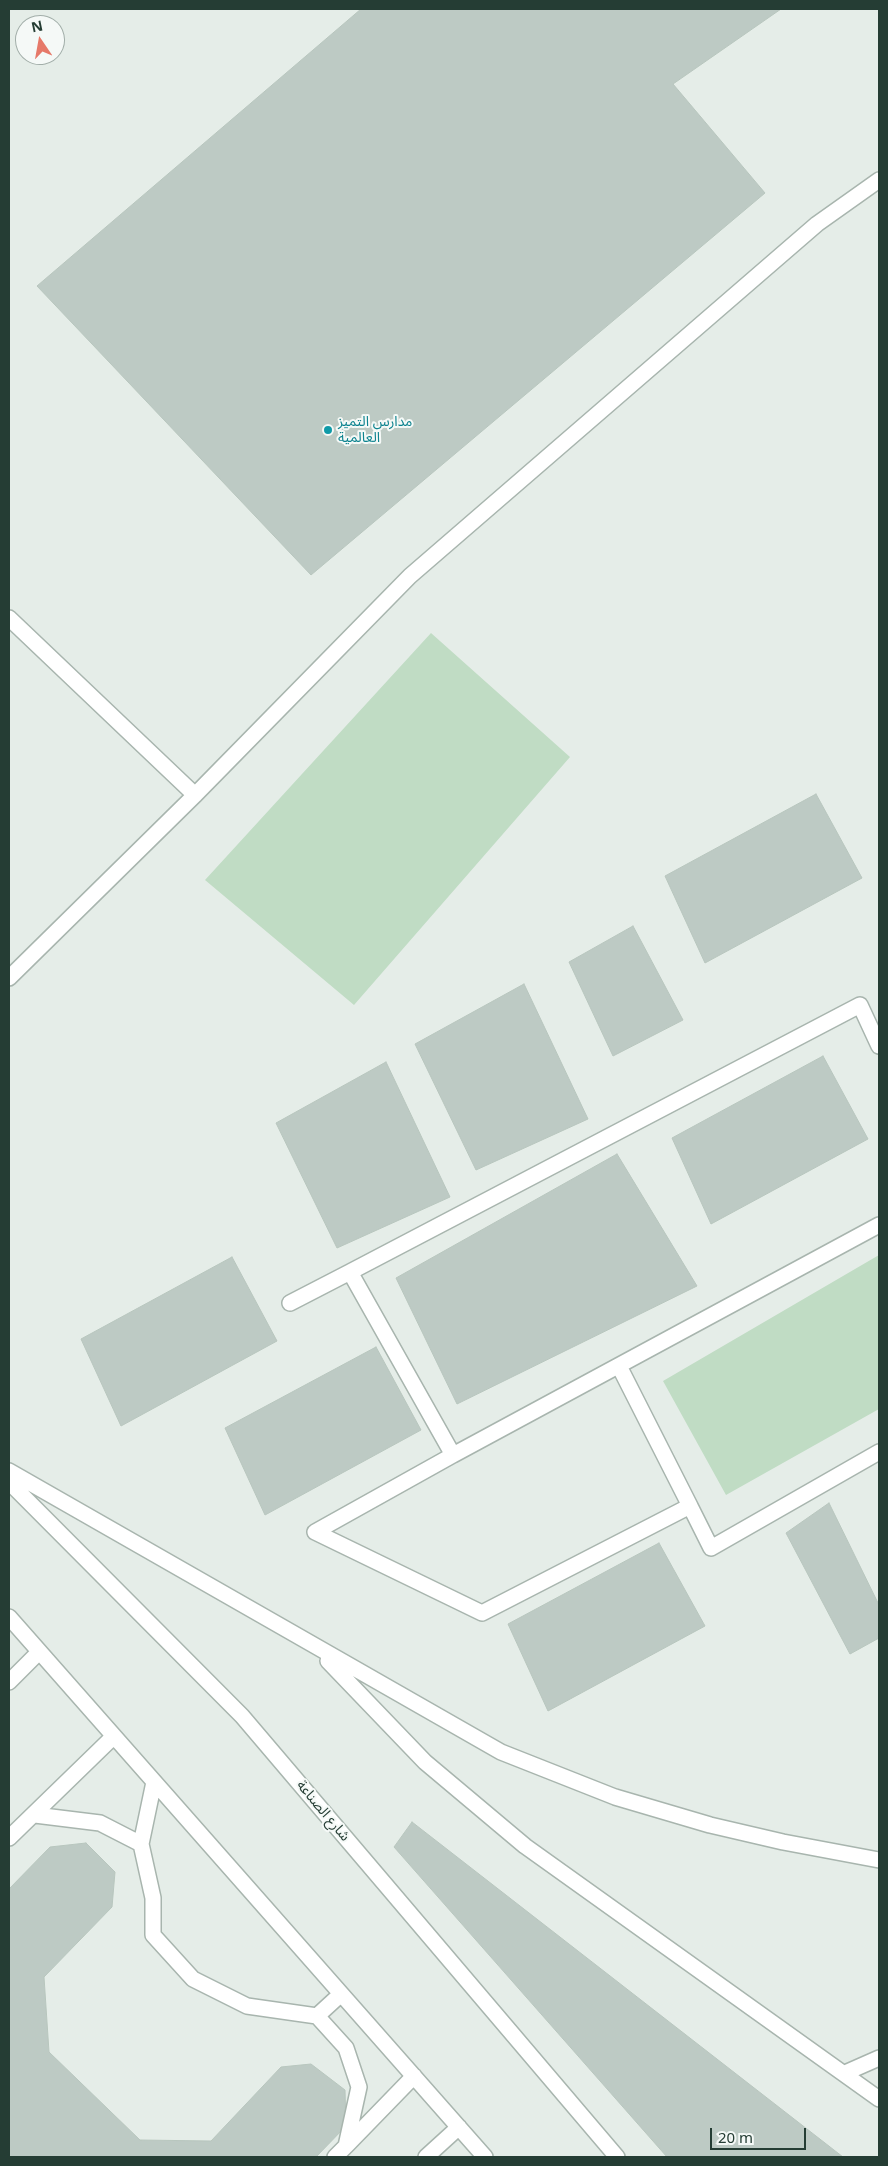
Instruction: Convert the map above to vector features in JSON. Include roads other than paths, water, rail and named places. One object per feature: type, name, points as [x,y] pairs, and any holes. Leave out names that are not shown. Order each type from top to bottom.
[{"type":"street","points":[[9,978],[195,795],[410,576],[817,224],[879,180]]},
{"type":"street","points":[[9,618],[195,795]]},
{"type":"street","points":[[290,1303],[860,1005],[879,1046]]},
{"type":"street","points":[[690,1506],[482,1613],[315,1532],[879,1225]]},
{"type":"street","points":[[350,1272],[452,1456]]},
{"type":"street","points":[[619,1366],[711,1548],[879,1452]]},
{"type":"street","points":[[9,1471],[501,1752],[615,1797],[710,1825],[783,1842],[879,1860]]},
{"type":"street","name":"شارع الصناعة","points":[[9,1482],[242,1716],[617,2157]]},
{"type":"street","points":[[9,1618],[485,2157]]},
{"type":"street","points":[[317,1648],[425,1762],[525,1846],[879,2099]]},
{"type":"street","points":[[9,1682],[39,1652]]},
{"type":"street","points":[[9,1838],[35,1815],[114,1736]]},
{"type":"street","points":[[154,1782],[142,1844],[153,1898],[153,1935],[193,1979],[247,2006],[317,2016],[346,2048],[359,2088],[346,2146]]},
{"type":"street","points":[[35,1815],[100,1823],[142,1844]]},
{"type":"street","points":[[317,2016],[341,1994]]},
{"type":"street","points":[[845,2073],[879,2058]]},
{"type":"street","points":[[335,2157],[414,2076]]},
{"type":"street","points":[[426,2157],[459,2127]]},
{"type":"place","name":"مدارس التميز العالمية","points":[[328,430]]}]
